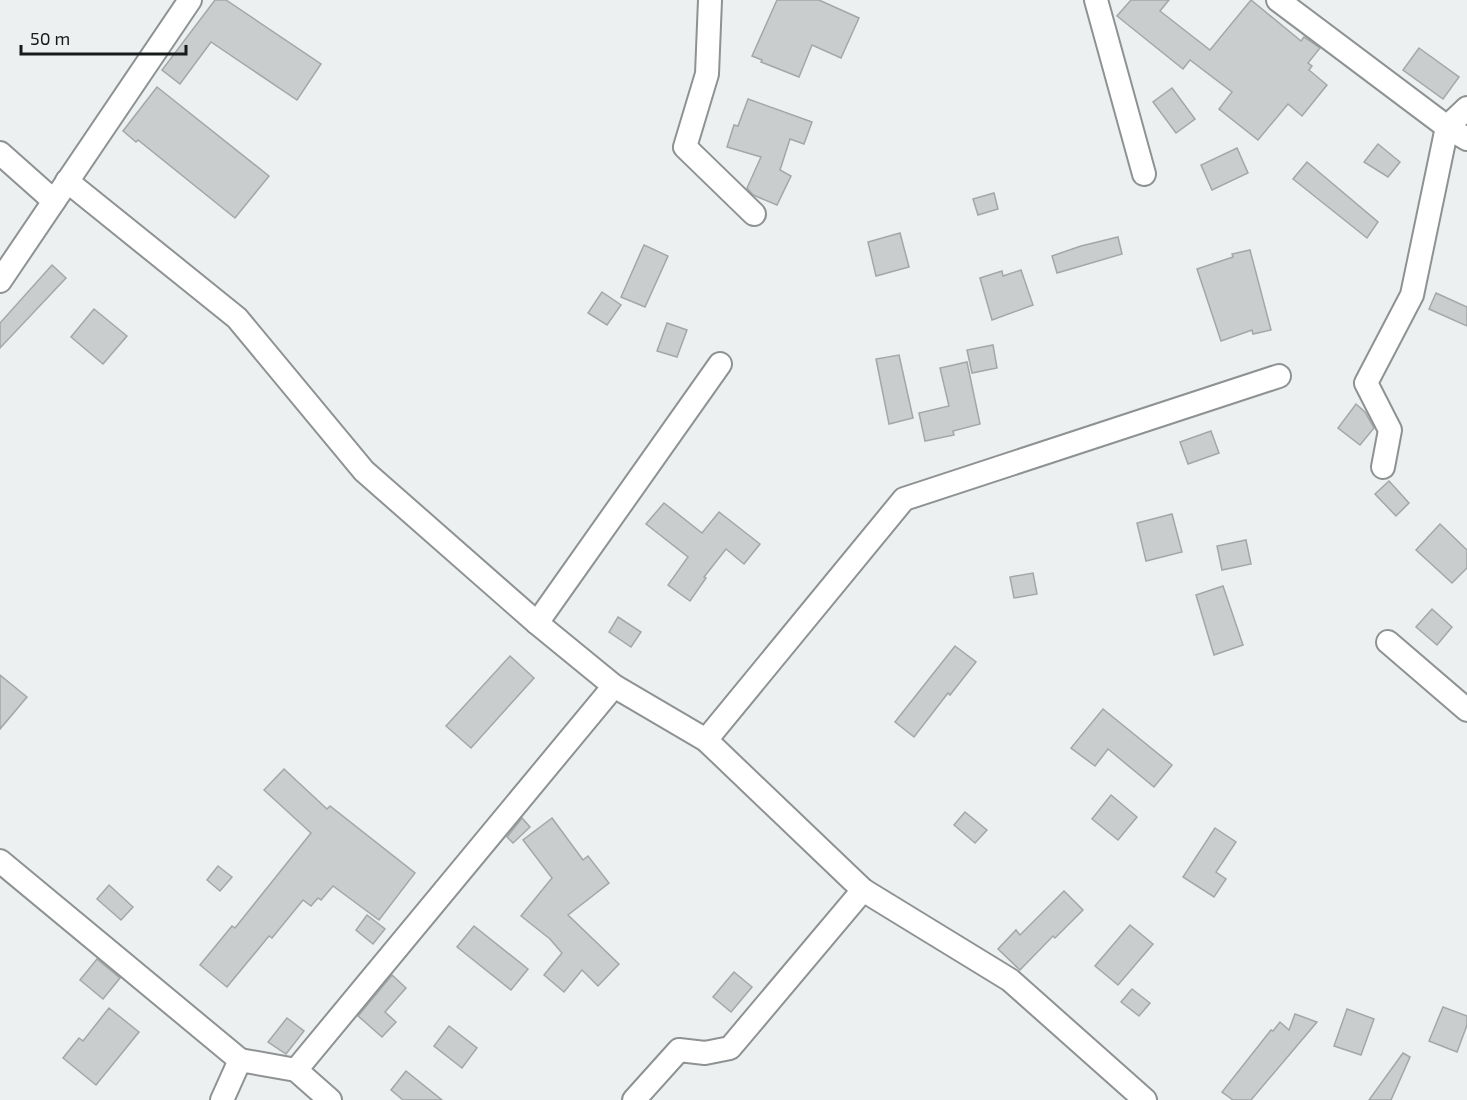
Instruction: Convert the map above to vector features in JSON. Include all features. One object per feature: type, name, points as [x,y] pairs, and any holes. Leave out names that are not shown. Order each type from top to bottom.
[{"type":"street","points":[[0,281],[190,0]]},
{"type":"street","points":[[710,0],[708,74],[685,147],[754,213]]},
{"type":"street","points":[[1096,0],[1144,174]]},
{"type":"street","points":[[1278,0],[1467,139]]},
{"type":"street","points":[[1383,467],[1390,430],[1366,383],[1412,295],[1448,127],[1467,108]]},
{"type":"street","points":[[0,153],[54,201]]},
{"type":"street","points":[[67,181],[237,318],[364,471],[537,623],[614,686],[706,740],[863,890],[1010,980],[1145,1100]]},
{"type":"street","points":[[537,623],[720,364]]},
{"type":"street","points":[[706,740],[904,499],[1279,376]]},
{"type":"street","points":[[1388,642],[1467,710]]},
{"type":"street","points":[[296,1070],[614,686]]},
{"type":"street","points":[[0,861],[240,1060],[296,1070],[330,1100]]},
{"type":"street","points":[[634,1100],[679,1050],[705,1053],[730,1048],[863,890]]},
{"type":"street","points":[[222,1100],[240,1060]]},
{"type":"building","points":[[215,0],[226,0],[321,64],[297,100],[211,42],[180,84],[162,70]]},
{"type":"building","points":[[777,0],[819,0],[859,18],[841,58],[812,45],[799,77],[761,62],[762,60],[752,56]]},
{"type":"building","points":[[1131,0],[1169,0],[1160,11],[1210,50],[1251,0],[1301,41],[1304,37],[1320,48],[1308,63],[1312,66],[1309,70],[1327,85],[1302,116],[1288,104],[1258,140],[1219,109],[1232,92],[1190,60],[1183,69],[1117,16]]},
{"type":"building","points":[[1419,48],[1459,77],[1443,99],[1403,70]]},
{"type":"building","points":[[157,87],[269,176],[235,218],[138,140],[136,142],[123,131]]},
{"type":"building","points":[[1172,88],[1195,119],[1176,133],[1153,102]]},
{"type":"building","points":[[748,99],[812,122],[804,144],[790,139],[780,170],[791,176],[777,205],[753,195],[747,188],[761,157],[727,147],[734,125],[738,126]]},
{"type":"building","points":[[1378,144],[1400,162],[1388,177],[1364,162]]},
{"type":"building","points":[[1237,148],[1248,173],[1212,190],[1201,165]]},
{"type":"building","points":[[1307,162],[1378,222],[1367,238],[1293,179]]},
{"type":"building","points":[[994,193],[998,209],[978,215],[973,199]]},
{"type":"building","points":[[900,233],[909,267],[876,276],[868,242]]},
{"type":"building","points":[[1118,237],[1122,254],[1057,273],[1052,256]]},
{"type":"building","points":[[644,245],[668,256],[645,307],[621,297]]},
{"type":"building","points":[[1250,250],[1271,330],[1253,334],[1252,330],[1221,341],[1197,269],[1233,257],[1232,254]]},
{"type":"building","points":[[52,265],[66,278],[0,348],[0,323]]},
{"type":"building","points":[[1021,270],[1033,305],[992,320],[980,278],[1002,271],[1003,276]]},
{"type":"building","points":[[602,292],[621,305],[607,325],[588,313]]},
{"type":"building","points":[[1436,293],[1467,307],[1467,326],[1429,309]]},
{"type":"building","points":[[94,309],[127,336],[103,364],[71,337]]},
{"type":"building","points":[[667,323],[687,330],[677,357],[657,351]]},
{"type":"building","points":[[993,345],[997,368],[972,373],[967,350]]},
{"type":"building","points":[[899,355],[913,418],[889,424],[876,359]]},
{"type":"building","points":[[967,362],[980,424],[953,431],[954,435],[925,441],[919,413],[949,406],[940,368]]},
{"type":"building","points":[[1356,404],[1365,412],[1374,428],[1360,445],[1338,428]]},
{"type":"building","points":[[1211,431],[1219,453],[1188,464],[1180,442]]},
{"type":"building","points":[[1389,481],[1409,503],[1396,516],[1375,494]]},
{"type":"building","points":[[664,503],[702,533],[719,512],[760,544],[744,564],[726,549],[704,577],[706,578],[690,601],[668,585],[688,557],[646,524]]},
{"type":"building","points":[[1172,514],[1182,552],[1146,561],[1137,523]]},
{"type":"building","points":[[1440,524],[1467,550],[1467,568],[1452,583],[1416,550]]},
{"type":"building","points":[[1246,540],[1251,564],[1222,570],[1217,546]]},
{"type":"building","points":[[1033,573],[1037,594],[1014,598],[1010,577]]},
{"type":"building","points":[[1223,586],[1243,645],[1214,655],[1196,595]]},
{"type":"building","points":[[1432,609],[1452,627],[1437,645],[1416,627]]},
{"type":"building","points":[[618,617],[641,632],[631,647],[609,632]]},
{"type":"building","points":[[955,646],[976,662],[950,695],[948,693],[914,737],[895,722]]},
{"type":"building","points":[[510,656],[534,678],[471,748],[446,726]]},
{"type":"building","points":[[0,675],[27,697],[0,729]]},
{"type":"building","points":[[1103,709],[1172,765],[1154,787],[1108,749],[1095,766],[1071,748]]},
{"type":"building","points":[[284,769],[327,809],[330,806],[415,873],[379,920],[333,886],[321,900],[318,898],[311,906],[303,900],[272,938],[269,936],[227,987],[200,965],[232,926],[235,928],[311,833],[264,790]]},
{"type":"building","points":[[1111,795],[1137,817],[1118,840],[1092,819]]},
{"type":"building","points":[[965,812],[987,830],[975,843],[954,825]]},
{"type":"building","points":[[522,818],[530,827],[513,843],[507,837]]},
{"type":"building","points":[[552,818],[583,860],[588,856],[609,883],[568,915],[619,964],[598,986],[582,970],[564,992],[544,975],[562,953],[550,939],[521,916],[552,878],[523,840]]},
{"type":"building","points":[[1215,828],[1236,842],[1216,872],[1226,879],[1214,897],[1183,877]]},
{"type":"building","points":[[218,866],[232,877],[220,891],[207,880]]},
{"type":"building","points":[[109,885],[133,907],[121,920],[97,899]]},
{"type":"building","points":[[1064,891],[1083,910],[1055,938],[1053,936],[1020,970],[998,949],[1016,930],[1020,935]]},
{"type":"building","points":[[367,915],[385,929],[373,944],[356,930]]},
{"type":"building","points":[[1130,925],[1153,944],[1118,985],[1095,966]]},
{"type":"building","points":[[474,926],[528,969],[511,990],[457,947]]},
{"type":"building","points":[[97,959],[120,978],[103,999],[80,980]]},
{"type":"building","points":[[734,972],[752,987],[731,1012],[713,997]]},
{"type":"building","points":[[392,975],[406,988],[385,1012],[396,1022],[382,1037],[358,1016]]},
{"type":"building","points":[[1132,989],[1150,1003],[1139,1016],[1121,1002]]},
{"type":"building","points":[[1443,1007],[1467,1016],[1467,1025],[1457,1052],[1429,1041]]},
{"type":"building","points":[[109,1008],[139,1032],[96,1085],[63,1058],[79,1038],[83,1041]]},
{"type":"building","points":[[1347,1009],[1374,1019],[1361,1055],[1334,1046]]},
{"type":"building","points":[[1295,1014],[1317,1022],[1251,1100],[1233,1100],[1222,1092],[1271,1030],[1273,1031],[1280,1022],[1289,1030]]},
{"type":"building","points":[[287,1018],[304,1031],[286,1054],[268,1042]]},
{"type":"building","points":[[449,1026],[477,1048],[462,1068],[434,1046]]},
{"type":"building","points":[[1403,1053],[1410,1057],[1391,1100],[1369,1100]]},
{"type":"building","points":[[406,1071],[442,1100],[403,1100],[391,1090]]}]
